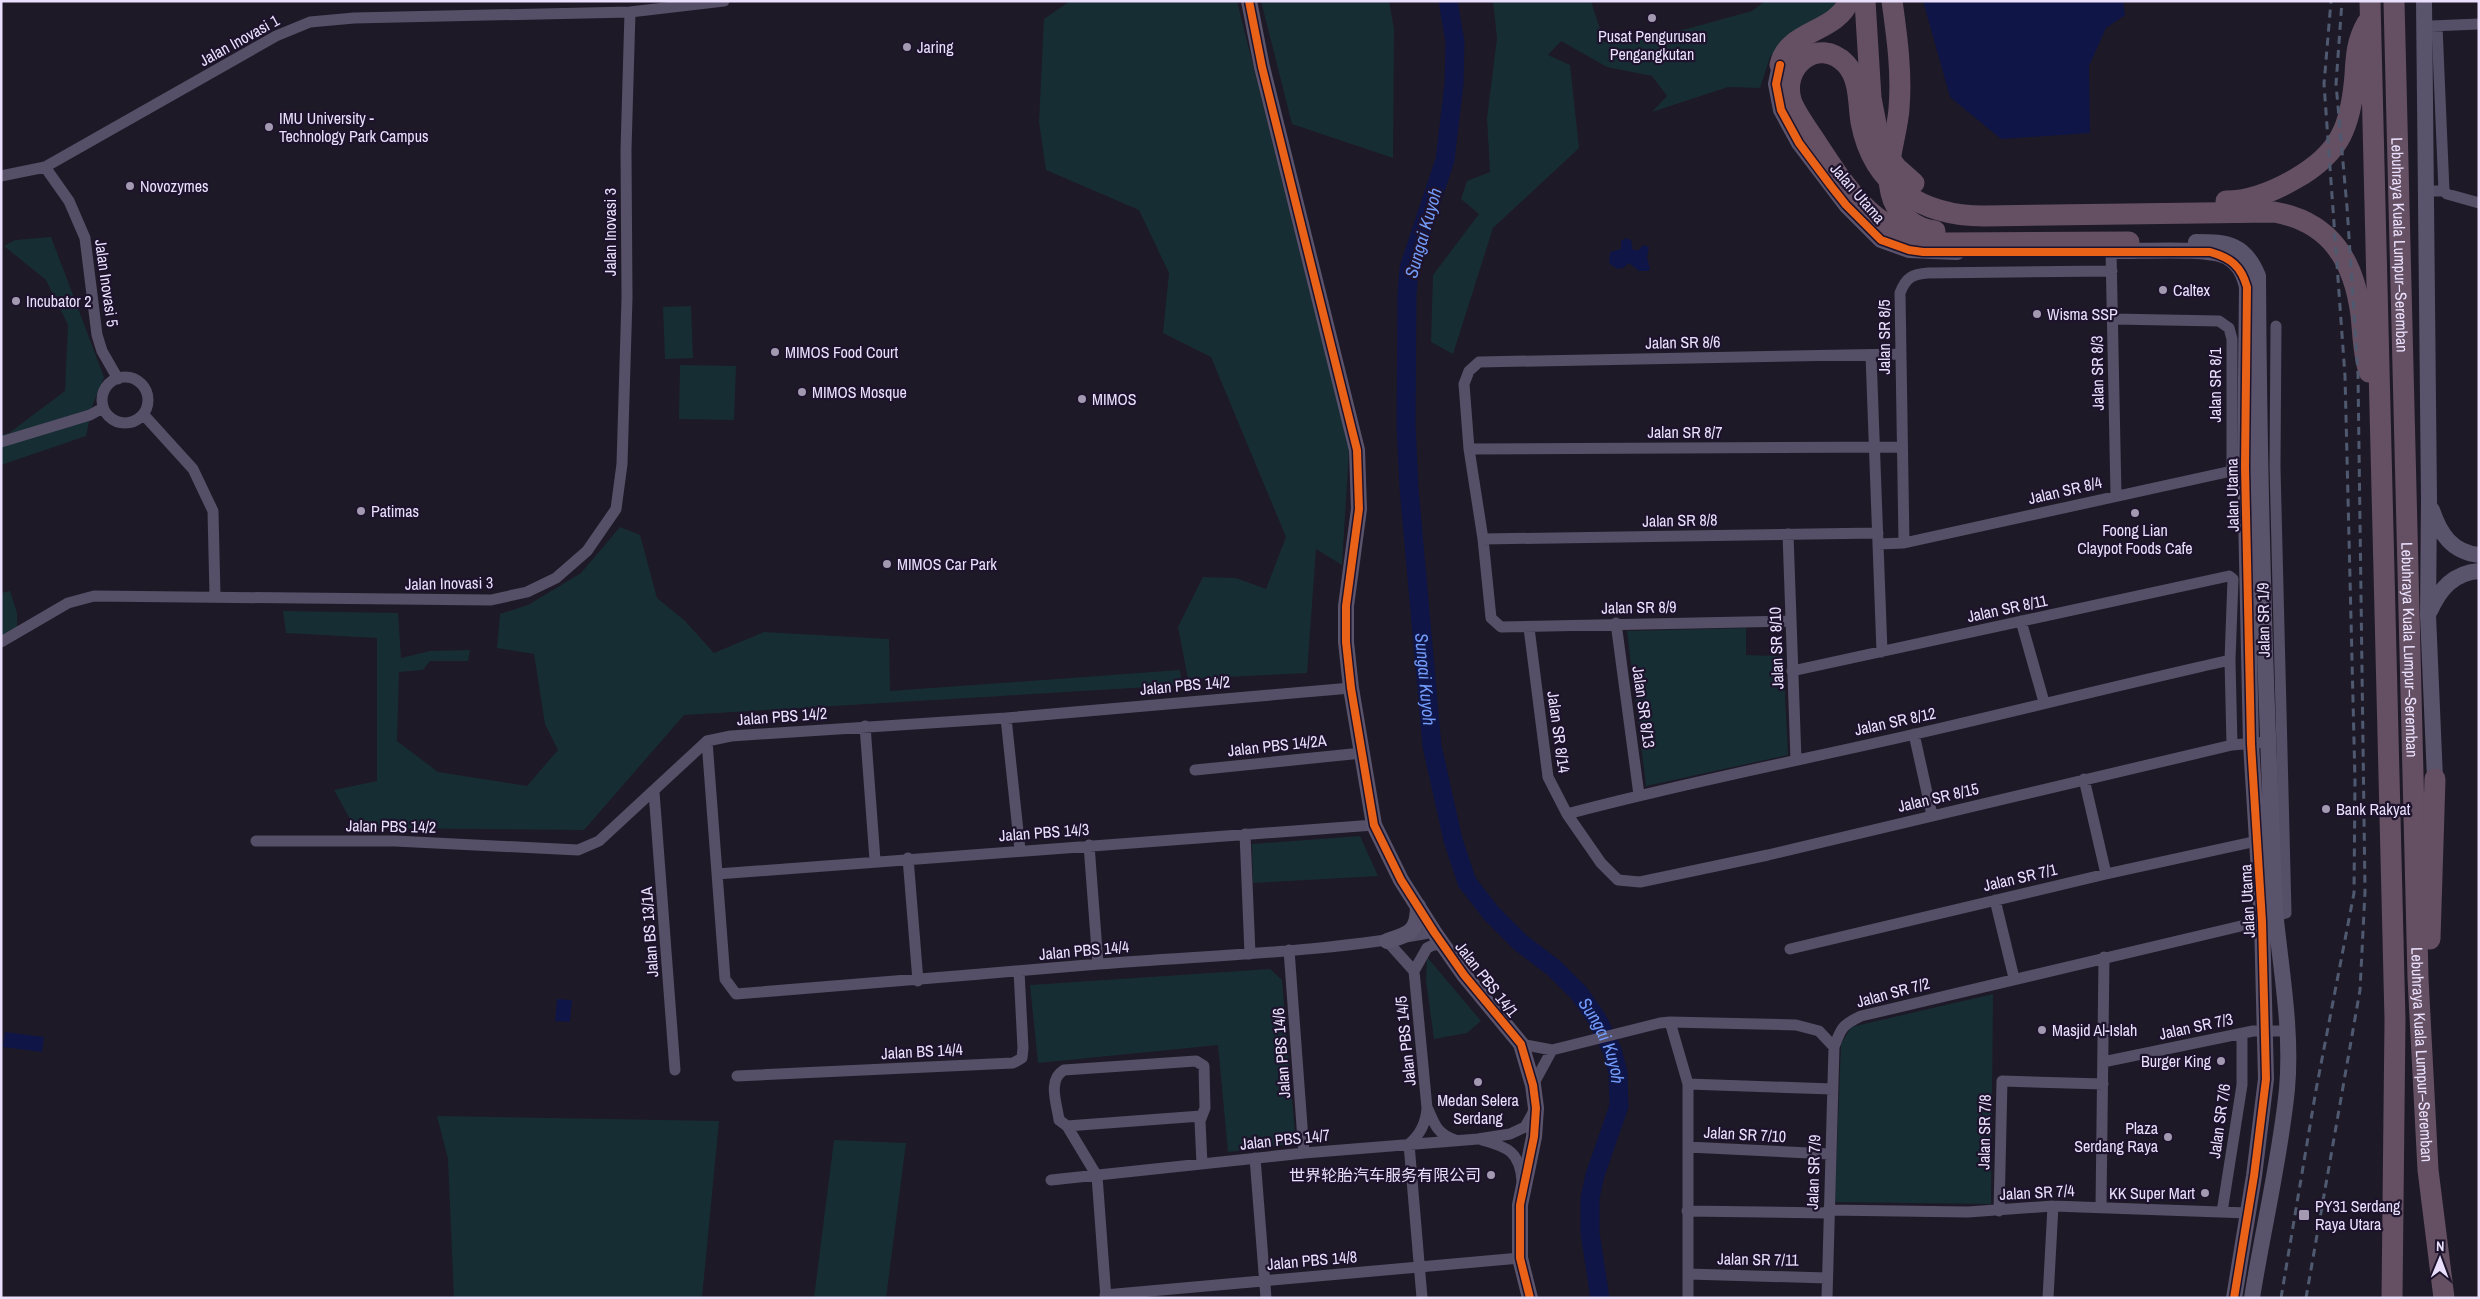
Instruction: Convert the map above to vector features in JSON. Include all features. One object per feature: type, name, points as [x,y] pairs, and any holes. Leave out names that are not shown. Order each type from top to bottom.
[{"type":"highway","points":[[1780,65],[1785,53],[1792,45],[1833,21],[1843,11],[1849,1]]},
{"type":"highway","points":[[1865,1],[1871,98]]},
{"type":"highway","points":[[1892,1],[1900,56],[1900,95],[1890,186],[1893,200],[1901,212],[1913,224],[1921,228],[1940,232],[2036,231],[2111,235],[2120,247]]},
{"type":"highway","name":"Lebuhraya Kuala Lumpur–Seremban","points":[[2394,1],[2418,978],[2428,1170],[2444,1298]]},
{"type":"highway","points":[[1780,65],[1790,53],[1807,45],[1824,43],[1838,46],[1853,56],[1861,66],[1871,98],[1877,129],[1888,156],[1896,167],[1918,186],[1941,196],[1973,202],[2241,199],[2268,193],[2306,172],[2329,155],[2339,141],[2351,104],[2360,35],[2370,9]]},
{"type":"highway","name":"Lebuhraya Kuala Lumpur–Seremban","points":[[2370,9],[2395,1020],[2392,1298]]},
{"type":"highway","points":[[2120,247],[1943,243],[1922,241],[1901,233],[1871,214],[1850,192],[1836,172],[1794,106],[1789,88],[1792,72],[1800,62],[1813,54],[1831,55],[1846,64],[1854,78],[1867,146],[1878,169],[1906,194],[1944,212],[1984,216],[2274,212],[2305,221],[2336,246],[2352,274],[2359,300],[2368,369],[2381,405]]},
{"type":"highway","points":[[2418,978],[2430,939],[2435,779]]},
{"type":"street","name":"Jalan Inovasi 1","points":[[1,176],[45,167],[276,36],[310,22],[354,18],[630,12],[724,1]]},
{"type":"street","name":"Jalan PBS 14/1","points":[[1249,1],[1262,67],[1357,450],[1359,508],[1346,606],[1346,642],[1351,688],[1374,824],[1385,850],[1438,939],[1464,974],[1522,1044],[1533,1085],[1536,1108],[1534,1137],[1520,1205],[1520,1258],[1530,1298]]},
{"type":"street","points":[[2424,1],[2431,26],[2444,191]]},
{"type":"street","name":"Jalan Inovasi 3","points":[[1,642],[80,598],[126,595],[330,599],[486,600],[504,598],[527,592],[556,578],[587,551],[616,509],[622,464],[626,298],[626,150],[630,12]]},
{"type":"street","points":[[2431,26],[2479,24]]},
{"type":"street","points":[[2431,26],[2427,191],[2428,615],[2435,779]]},
{"type":"street","name":"Jalan Utama","points":[[1780,65],[1776,84],[1778,101],[1799,143],[1846,205],[1881,240],[1909,250],[1923,252],[2120,247],[2219,242],[2244,252],[2253,263],[2258,276],[2259,360],[2245,468],[2271,598],[2259,743],[2257,842],[2275,917],[2267,1031],[2265,1098],[2234,1298]]},
{"type":"street","name":"Jalan Inovasi 5","points":[[45,167],[69,201],[85,238],[98,335],[102,351],[118,379]]},
{"type":"street","points":[[2427,191],[2444,191],[2447,194],[2479,203]]},
{"type":"street","name":"Jalan Utama","points":[[2120,247],[2210,252],[2228,257],[2243,274],[2247,287],[2245,468],[2259,743],[2275,917],[2288,1031],[2287,1088],[2275,1179],[2252,1298]]},
{"type":"street","name":"Jalan SR 8/3","points":[[2116,495],[2112,271],[2120,247]]},
{"type":"street","name":"Jalan SR 8/5","points":[[1904,543],[1900,292],[1904,282],[1914,274],[2112,271]]},
{"type":"street","name":"Jalan SR 8/1","points":[[2113,319],[2219,321],[2229,328],[2232,339],[2245,468]]},
{"type":"street","name":"Jalan SR 1/9","points":[[2275,917],[2271,598],[2276,326]]},
{"type":"street","name":"Jalan SR 8/6","points":[[1469,449],[1464,384],[1469,371],[1479,362],[1900,354]]},
{"type":"street","name":"Jalan SR 8/5","points":[[1872,355],[1882,652]]},
{"type":"street","points":[[2259,360],[2276,359]]},
{"type":"street","points":[[118,379],[135,380],[144,387],[148,404],[143,414],[133,422],[118,422],[107,414],[103,408],[102,401],[106,387],[118,379]]},
{"type":"street","points":[[1,442],[90,415],[103,408]]},
{"type":"street","points":[[143,414],[192,469],[213,511],[216,596]]},
{"type":"street","name":"Jalan SR 8/7","points":[[1469,449],[1901,446]]},
{"type":"street","points":[[1469,449],[1484,539]]},
{"type":"street","name":"Jalan SR 8/4","points":[[1878,539],[1904,543],[2245,468]]},
{"type":"street","points":[[2429,501],[2436,521],[2447,539],[2463,552],[2479,555]]},
{"type":"street","name":"Jalan SR 8/8","points":[[1484,539],[1788,534],[1878,539]]},
{"type":"street","name":"Jalan SR 8/10","points":[[1788,534],[1796,760]]},
{"type":"street","name":"Jalan SR 8/9","points":[[1484,539],[1491,618],[1502,627],[1529,628],[1616,623],[1791,621]]},
{"type":"street","points":[[2428,615],[2436,598],[2448,583],[2468,572],[2479,571]]},
{"type":"street","name":"Jalan SR 8/11","points":[[1792,671],[2229,576],[2232,580],[2230,660]]},
{"type":"street","points":[[2021,621],[2044,702]]},
{"type":"street","name":"Jalan SR 8/13","points":[[1616,623],[1639,794]]},
{"type":"street","name":"Jalan SR 8/14","points":[[1529,628],[1548,777],[1567,814],[1600,863],[1618,880]]},
{"type":"street","points":[[2230,660],[2232,745]]},
{"type":"street","name":"Jalan SR 8/12","points":[[1567,814],[1639,794],[1914,734],[2044,702],[2230,660]]},
{"type":"street","name":"Jalan PBS 14/2","points":[[256,841],[394,841],[578,850],[599,841],[707,741],[731,736],[1006,718],[1351,688]]},
{"type":"street","points":[[1006,718],[1020,850]]},
{"type":"street","points":[[865,726],[875,860]]},
{"type":"street","points":[[1914,734],[1932,815]]},
{"type":"street","points":[[707,741],[718,874]]},
{"type":"street","name":"Jalan SR 8/15","points":[[1618,880],[1640,882],[1768,855],[2232,745],[2259,743]]},
{"type":"street","name":"Jalan PBS 14/2A","points":[[1195,770],[1362,753]]},
{"type":"street","points":[[2084,779],[2106,874]]},
{"type":"street","name":"Jalan BS 13/1A","points":[[654,792],[675,1070]]},
{"type":"street","name":"Jalan PBS 14/3","points":[[718,874],[875,860],[1374,824]]},
{"type":"street","points":[[1245,834],[1250,954]]},
{"type":"street","name":"Jalan SR 7/1","points":[[1790,950],[2106,874],[2257,842]]},
{"type":"street","points":[[1089,845],[1098,964]]},
{"type":"street","points":[[908,858],[918,980]]},
{"type":"street","name":"Jalan PBS 14/4","points":[[718,874],[725,978],[736,994],[1098,964],[1250,954],[1387,941],[1438,939]]},
{"type":"street","points":[[1995,900],[2014,978]]},
{"type":"street","points":[[1418,906],[1416,925],[1408,934],[1387,941],[1414,971],[1427,948],[1438,939]]},
{"type":"street","name":"Jalan SR 7/2","points":[[1834,1047],[1844,1024],[1861,1016],[2275,917]]},
{"type":"street","name":"Jalan PBS 14/6","points":[[1289,950],[1304,1153]]},
{"type":"street","points":[[2101,1206],[2104,957]]},
{"type":"street","name":"Jalan BS 14/4","points":[[736,1076],[1014,1063],[1022,1058],[1023,1048],[1019,971]]},
{"type":"street","name":"Jalan PBS 14/5","points":[[1414,971],[1427,1108]]},
{"type":"street","points":[[1522,1044],[1557,1049],[1665,1022],[1796,1025],[1819,1031],[1834,1047]]},
{"type":"street","points":[[1665,1022],[1688,1084],[1688,1298]]},
{"type":"street","name":"Jalan SR 7/3","points":[[2103,1062],[2242,1034],[2288,1031]]},
{"type":"street","name":"Jalan SR 7/6","points":[[2222,1212],[2242,1085],[2242,1034]]},
{"type":"street","name":"Jalan SR 7/9","points":[[1827,1298],[1834,1047]]},
{"type":"street","points":[[1533,1085],[1557,1049]]},
{"type":"street","points":[[1106,1297],[1097,1176],[1067,1126],[1059,1120],[1053,1080],[1058,1073],[1064,1070],[1196,1061],[1204,1066],[1206,1075],[1205,1108],[1201,1116],[1202,1164]]},
{"type":"street","name":"Jalan SR 7/8","points":[[1999,1211],[2000,1083],[2003,1080],[2103,1084]]},
{"type":"street","points":[[1688,1084],[1832,1089]]},
{"type":"street","points":[[1427,1108],[1434,1124],[1443,1136],[1456,1141]]},
{"type":"street","points":[[1422,1298],[1409,1144],[1418,1136],[1426,1117],[1427,1108]]},
{"type":"street","name":"Jalan PBS 14/7","points":[[1052,1180],[1304,1153],[1478,1139],[1510,1134],[1526,1127],[1536,1108]]},
{"type":"street","points":[[1067,1126],[1201,1116]]},
{"type":"street","name":"Jalan PBS 14/7","points":[[1478,1139],[1506,1147],[1516,1156],[1523,1187]]},
{"type":"street","name":"Jalan SR 7/10","points":[[1688,1147],[1830,1154]]},
{"type":"street","points":[[1255,1158],[1266,1298]]},
{"type":"street","points":[[2048,1298],[2053,1206]]},
{"type":"street","name":"Jalan SR 7/4","points":[[1687,1211],[1999,1211],[2053,1206],[2101,1206],[2248,1213]]},
{"type":"street","name":"Jalan PBS 14/8","points":[[1106,1297],[1520,1258]]},
{"type":"street","name":"Jalan SR 7/11","points":[[1688,1274],[1827,1278]]},
{"type":"shaded area","points":[[1070,1],[1237,1],[1349,450],[1342,565],[1316,549],[1307,673],[1188,679],[1178,627],[1203,577],[1236,578],[1266,589],[1286,537],[1211,357],[1163,333],[1169,273],[1139,210],[1046,170],[1039,122],[1044,19]]},
{"type":"shaded area","points":[[1261,1],[1389,1],[1394,29],[1393,158],[1292,124]]},
{"type":"shaded area","points":[[1493,1],[1591,1],[1604,42],[1650,39],[1752,11],[1765,1],[1841,1],[1830,16],[1790,36],[1770,57],[1760,88],[1728,87],[1652,112],[1667,96],[1652,76],[1607,67],[1561,41],[1548,55],[1570,65],[1579,148],[1493,228],[1453,354],[1431,342],[1433,275],[1479,214],[1461,199],[1467,181],[1490,172],[1487,118],[1497,38]]},
{"type":"shaded area","points":[[1923,1],[2123,1],[2125,15],[2106,28],[2089,66],[2090,133],[2001,139],[1950,97]]},
{"type":"shaded area","points":[[51,237],[104,377],[93,404],[86,436],[1,465],[1,435],[9,433],[65,391],[68,325],[46,280],[4,246],[15,240]]},
{"type":"shaded area","points":[[1626,238],[1631,240],[1633,250],[1639,250],[1643,245],[1649,247],[1647,257],[1650,269],[1648,271],[1639,271],[1629,263],[1623,268],[1617,269],[1609,263],[1610,252],[1621,249],[1621,241]]},
{"type":"shaded area","points":[[691,306],[693,358],[665,359],[663,307]]},
{"type":"shaded area","points":[[680,365],[736,366],[734,420],[679,419]]},
{"type":"shaded area","points":[[620,527],[640,535],[657,598],[684,620],[714,653],[764,632],[889,639],[890,691],[1180,670],[1182,685],[684,715],[584,830],[355,828],[334,790],[377,781],[377,638],[286,633],[283,611],[398,613],[401,658],[430,651],[470,650],[468,661],[430,661],[423,670],[399,672],[397,741],[438,772],[527,786],[558,750],[545,724],[534,654],[497,648],[500,614],[528,605],[581,573]]},
{"type":"shaded area","points":[[10,591],[17,613],[17,627],[1,636],[1,593]]},
{"type":"shaded area","points":[[1746,628],[1746,655],[1783,656],[1788,755],[1646,786],[1627,631]]},
{"type":"shaded area","points":[[1360,836],[1378,876],[1253,883],[1252,844]]},
{"type":"shaded area","points":[[1427,957],[1481,1021],[1467,1033],[1434,1039],[1426,980]]},
{"type":"shaded area","points":[[1270,969],[1282,980],[1295,1133],[1283,1145],[1228,1152],[1218,1045],[1038,1063],[1030,985]]},
{"type":"shaded area","points":[[1993,994],[1991,1204],[1835,1202],[1841,1044],[1851,1027]]},
{"type":"shaded area","points":[[557,999],[572,1000],[570,1022],[555,1021]]},
{"type":"shaded area","points":[[5,1032],[44,1037],[42,1052],[3,1047]]},
{"type":"shaded area","points":[[437,1116],[719,1121],[702,1298],[454,1298],[448,1159]]},
{"type":"shaded area","points":[[834,1140],[906,1143],[886,1298],[814,1298]]},
{"type":"waterway","name":"Sungai Kuyoh","points":[[1448,1],[1455,42],[1454,84],[1445,160],[1409,268],[1407,294],[1406,425],[1409,488],[1432,746],[1453,840],[1467,882],[1491,913],[1521,943],[1554,968],[1579,993],[1597,1019],[1612,1050],[1618,1073],[1619,1106],[1595,1175],[1590,1198],[1590,1233],[1600,1298]]},
{"type":"railway","points":[[2281,1298],[2316,1090],[2354,893],[2355,781],[2345,376],[2324,84],[2331,1]]},
{"type":"railway","points":[[2306,1298],[2360,990],[2365,892],[2358,374],[2347,207],[2336,84],[2342,1]]},
{"type":"cycle path","points":[[1249,1],[1262,67],[1357,450],[1359,509],[1346,606],[1346,642],[1351,688],[1374,825],[1401,880],[1434,932],[1464,975],[1521,1044],[1533,1085],[1536,1108],[1534,1137],[1520,1205],[1520,1258],[1530,1298]]},
{"type":"cycle path","points":[[1780,65],[1776,84],[1781,110],[1799,143],[1846,205],[1881,240],[1909,250],[1923,252],[2210,252],[2229,260],[2238,268],[2245,280],[2247,287],[2245,467],[2251,744],[2262,921],[2266,1079],[2254,1176],[2234,1298]]},
{"type":"place","name":"Pusat Pengurusan Pengangkutan","points":[[1652,18]]},
{"type":"place","name":"Jaring","points":[[907,47]]},
{"type":"place","name":"IMU University - Technology Park Campus","points":[[269,127]]},
{"type":"place","name":"Novozymes","points":[[130,186]]},
{"type":"place","name":"Caltex","points":[[2163,290]]},
{"type":"place","name":"Incubator 2","points":[[16,301]]},
{"type":"place","name":"Wisma SSP","points":[[2037,314]]},
{"type":"place","name":"MIMOS Food Court","points":[[775,352]]},
{"type":"place","name":"MIMOS Mosque","points":[[802,392]]},
{"type":"place","name":"MIMOS","points":[[1082,399]]},
{"type":"place","name":"Patimas","points":[[361,511]]},
{"type":"place","name":"Foong Lian Claypot Foods Cafe","points":[[2135,513]]},
{"type":"place","name":"MIMOS Car Park","points":[[887,564]]},
{"type":"place","name":"Bank Rakyat","points":[[2326,809]]},
{"type":"place","name":"Masjid Al-Islah","points":[[2042,1030]]},
{"type":"place","name":"Burger King","points":[[2221,1061]]},
{"type":"place","name":"Medan Selera Serdang","points":[[1478,1082]]},
{"type":"place","name":"Plaza Serdang Raya","points":[[2168,1137]]},
{"type":"place","name":"世界轮胎汽车服务有限公司","points":[[1491,1175]]},
{"type":"place","name":"KK Super Mart","points":[[2205,1193]]},
{"type":"place","name":"PY31 Serdang Raya Utara","points":[[2304,1215]]}]
